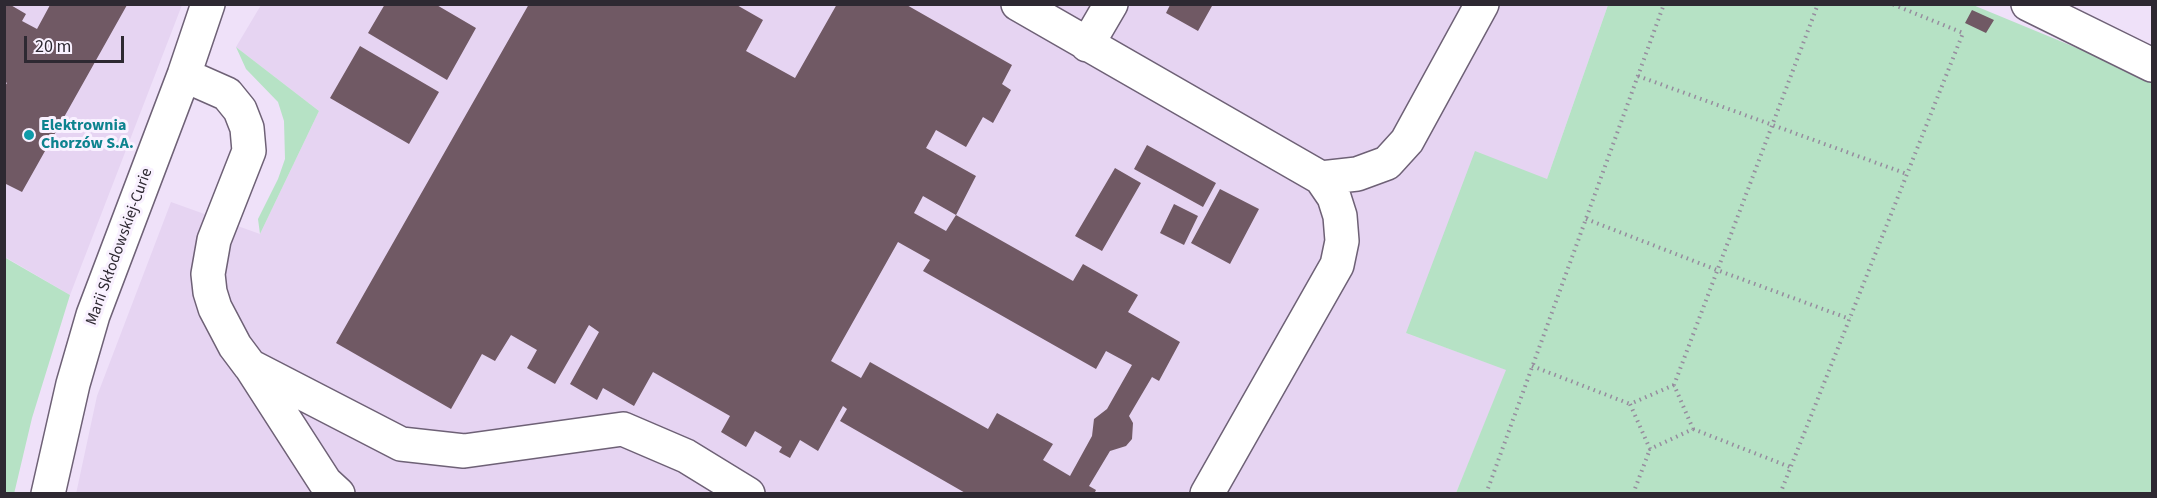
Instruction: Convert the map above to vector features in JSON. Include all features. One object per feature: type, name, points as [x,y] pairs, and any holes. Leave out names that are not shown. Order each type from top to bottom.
[{"type":"street","name":"Marii Skłodowskiej-Curie","points":[[48,494],[73,384],[93,315],[184,75],[208,4]]},
{"type":"street","points":[[1018,4],[1321,178],[1334,198],[1340,216],[1342,241],[1336,265],[1207,494]]},
{"type":"street","points":[[1088,45],[1111,4]]},
{"type":"street","points":[[1321,178],[1357,174],[1387,163],[1407,141],[1482,4]]},
{"type":"street","points":[[2028,4],[2152,64]]},
{"type":"street","points":[[184,75],[227,94],[240,110],[247,128],[249,151],[214,240],[208,274],[215,308],[235,346],[325,482],[338,494]]},
{"type":"street","points":[[250,366],[401,444],[464,451],[623,429],[686,456],[748,494]]},
{"type":"path","points":[[1486,494],[1664,4]]},
{"type":"path","points":[[1791,467],[1694,429],[1674,385],[1818,4]]},
{"type":"path","points":[[1780,494],[1963,33],[1892,4]]},
{"type":"path","points":[[1638,76],[1907,174]]},
{"type":"path","points":[[1586,219],[1850,319]]},
{"type":"path","points":[[1532,366],[1630,404],[1674,385]]},
{"type":"path","points":[[1630,404],[1650,449],[1633,494]]},
{"type":"path","points":[[1650,449],[1694,429]]},
{"type":"shaded area","points":[[5,5],[182,5],[70,295],[5,257]]},
{"type":"shaded area","points":[[261,5],[1608,5],[1547,179],[1406,333],[1507,370],[1456,493],[76,494],[97,396],[171,202],[260,234],[319,111],[236,47]]},
{"type":"green space","points":[[1608,5],[1973,5],[2152,79],[2152,493],[1456,493],[1506,370],[1406,333],[1475,151],[1547,179]]},
{"type":"green space","points":[[236,47],[319,111],[260,234],[258,219],[278,179],[285,159],[284,121],[278,102],[246,69]]},
{"type":"green space","points":[[4,257],[70,295],[32,418],[14,494],[4,493]]},
{"type":"building","name":"Elektrownia Chorzów S.A.","points":[[4,4],[9,4],[26,14],[22,21],[37,29],[50,5],[127,5],[22,192],[4,183],[4,87],[7,83],[4,81]]},
{"type":"building","points":[[385,4],[435,4],[476,28],[447,80],[368,33]]},
{"type":"building","points":[[529,4],[735,4],[763,20],[746,51],[795,78],[837,4],[905,4],[1012,65],[1002,84],[1011,90],[993,123],[983,117],[966,147],[936,130],[926,148],[976,176],[956,215],[1073,281],[1083,264],[1138,295],[1128,312],[1180,342],[1159,381],[1152,377],[1129,416],[1133,423],[1132,439],[1126,446],[1110,451],[1089,486],[1096,490],[1094,494],[967,494],[840,421],[847,409],[843,406],[818,451],[800,440],[790,458],[779,452],[782,447],[755,431],[746,447],[721,432],[730,416],[653,372],[634,406],[603,388],[597,400],[570,384],[599,332],[589,325],[555,384],[527,368],[537,350],[511,335],[495,361],[482,354],[451,409],[336,343]],"holes":[[[923,196],[956,215],[946,231],[914,213]],[[898,242],[930,260],[923,271],[1096,369],[1106,351],[1132,365],[1107,409],[1094,419],[1092,436],[1070,476],[1043,460],[1053,444],[997,413],[988,429],[870,362],[861,378],[831,361]]]},
{"type":"building","points":[[1170,5],[1212,6],[1198,31],[1166,13]]},
{"type":"building","points":[[1972,10],[1994,20],[1986,33],[1965,23]]},
{"type":"building","points":[[360,46],[439,92],[409,144],[330,98]]},
{"type":"building","points":[[1147,145],[1216,183],[1203,207],[1134,169]]},
{"type":"building","points":[[1115,168],[1141,183],[1102,251],[1075,236]]},
{"type":"building","points":[[1220,189],[1259,209],[1230,264],[1191,243]]},
{"type":"building","points":[[1174,204],[1198,216],[1184,245],[1160,233]]},
{"type":"place","name":"Elektrownia Chorzów S.A.","points":[[29,135]]}]
